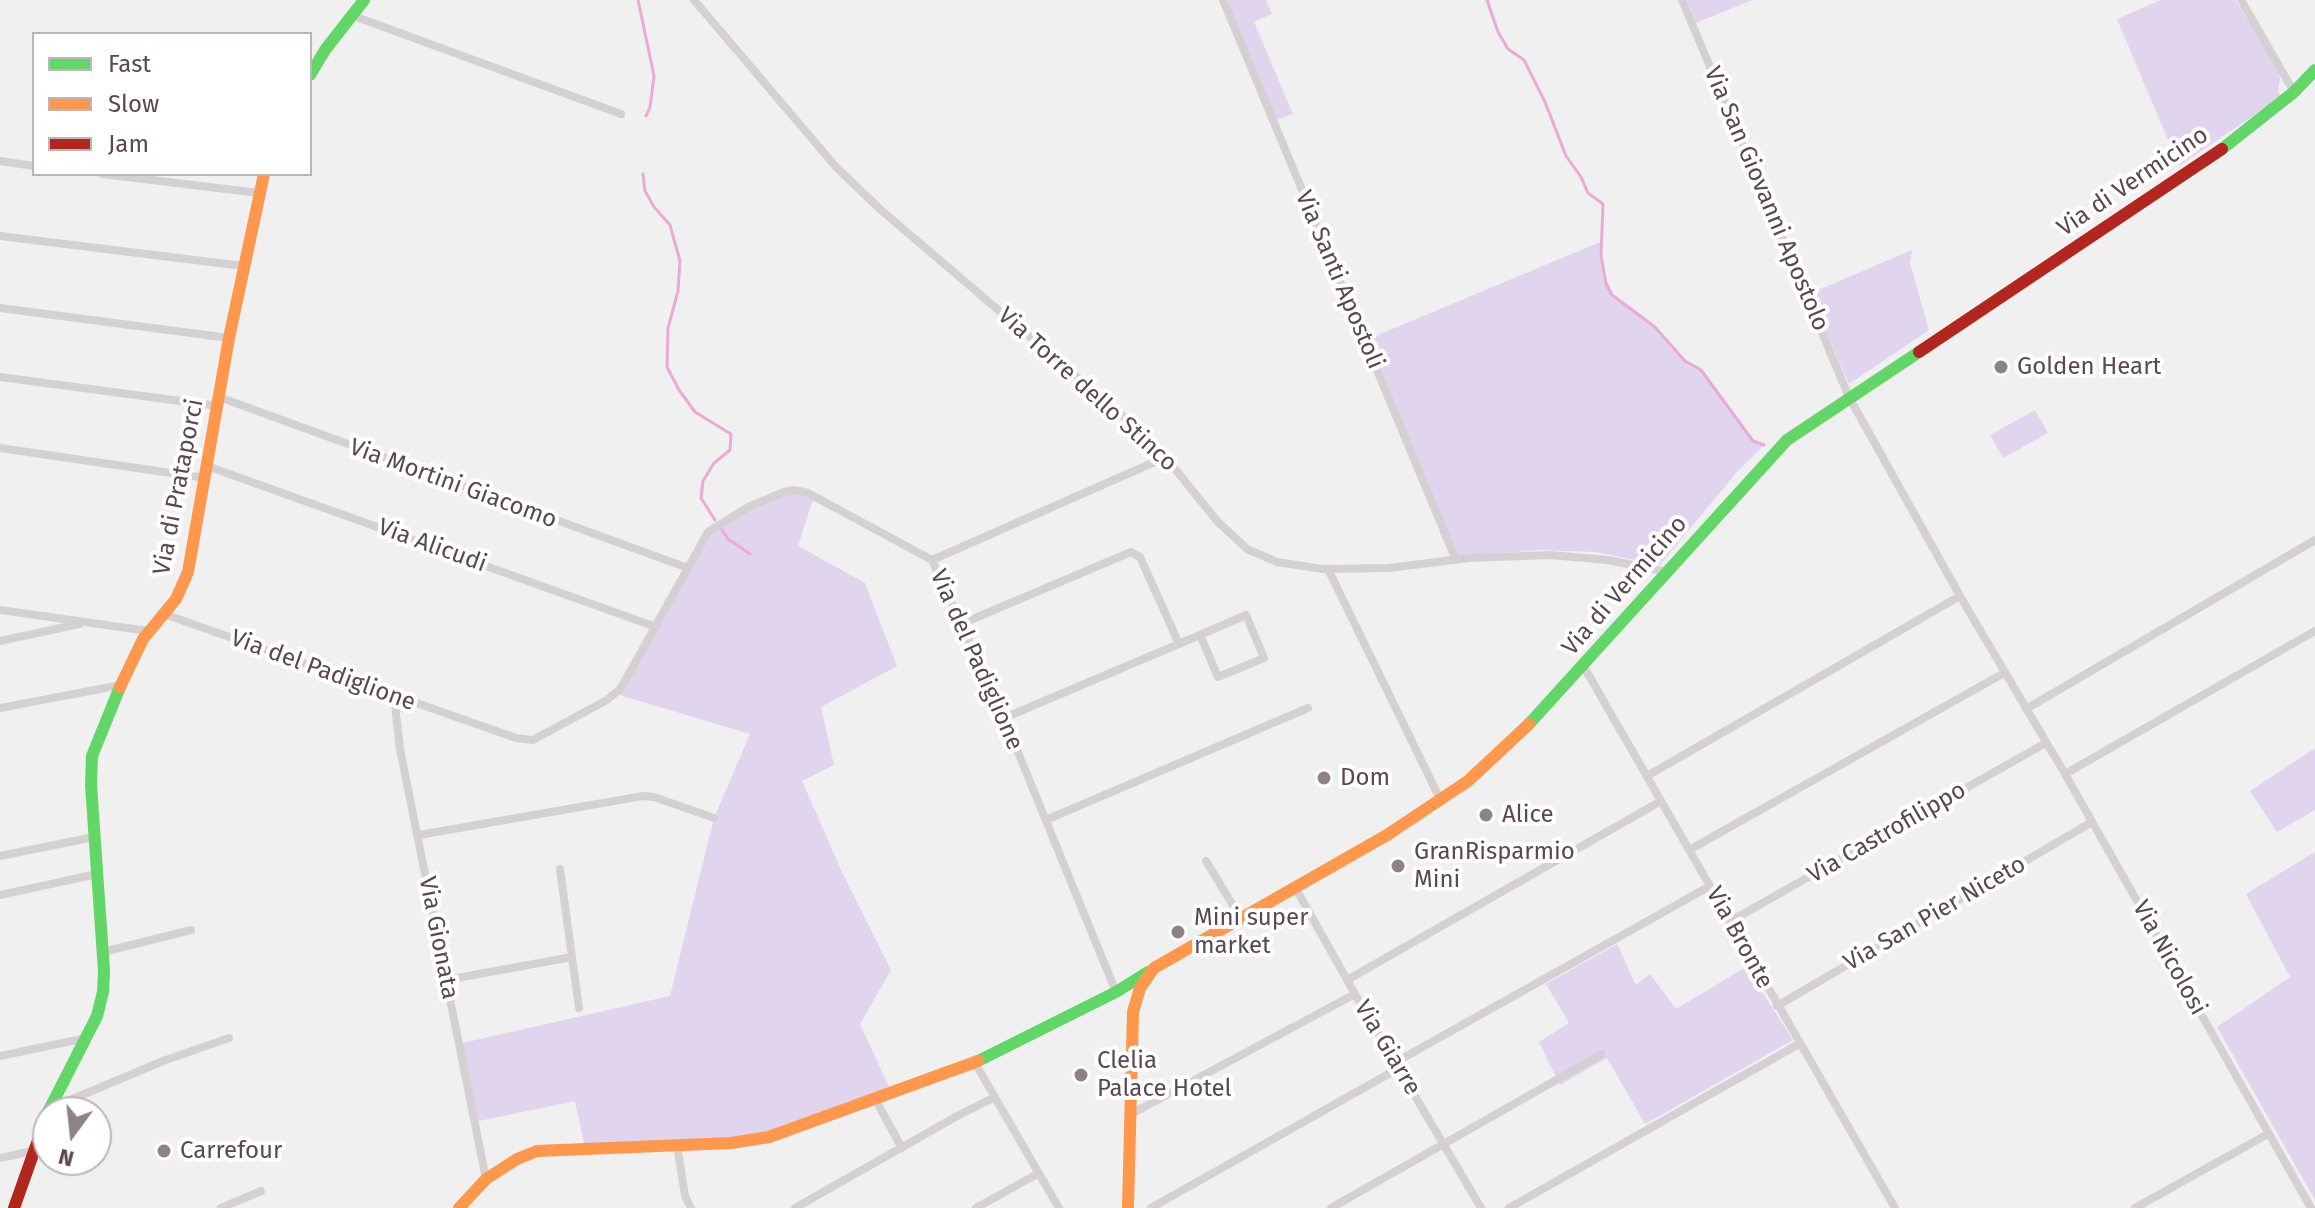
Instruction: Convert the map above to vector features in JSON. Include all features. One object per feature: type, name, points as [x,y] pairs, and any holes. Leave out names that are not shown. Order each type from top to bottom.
[{"type":"street","points":[[312,72],[364,0]]},
{"type":"street","name":"Via Torre dello Stinco","points":[[694,0],[825,155],[869,199],[1049,350],[1166,457],[1210,513],[1243,547],[1277,562],[1328,569],[1389,568],[1456,560],[1563,555],[1615,561],[1667,572]]},
{"type":"street","name":"Via Santi Apostoli","points":[[1223,0],[1456,560]]},
{"type":"street","name":"Via San Giovanni Apostolo","points":[[1682,0],[1849,397]]},
{"type":"street","points":[[2241,0],[2294,92]]},
{"type":"street","points":[[351,15],[621,114]]},
{"type":"street","name":"Via di Vermicino","points":[[1128,1208],[1132,1022],[1137,995],[1154,968],[1441,801],[1510,744],[1584,667],[1775,452],[1800,430],[2249,129],[2294,92],[2315,70]]},
{"type":"street","points":[[0,161],[32,166]]},
{"type":"street","points":[[119,176],[259,193]]},
{"type":"street","name":"Via di Prataporci","points":[[57,1096],[99,1012],[103,992],[92,756],[104,723],[148,631],[179,594],[188,572],[229,338],[263,176]]},
{"type":"street","points":[[0,236],[243,266]]},
{"type":"street","points":[[0,308],[229,338]]},
{"type":"street","name":"Via Mortini Giacomo","points":[[0,377],[218,402],[688,568]]},
{"type":"street","name":"Via Nicolosi","points":[[1849,397],[2311,1208]]},
{"type":"street","name":"Via Alicudi","points":[[0,448],[206,472],[656,627]]},
{"type":"street","points":[[932,560],[1166,457]]},
{"type":"street","name":"Via del Padiglione","points":[[164,614],[520,740],[537,739],[616,694],[656,627],[702,539],[715,526],[750,506],[790,490],[808,493],[932,560],[1004,718],[1116,992]]},
{"type":"street","points":[[2026,709],[2315,540]]},
{"type":"street","points":[[961,624],[1131,552],[1140,557],[1179,644]]},
{"type":"street","points":[[1328,569],[1441,801]]},
{"type":"street","points":[[1647,776],[1960,596]]},
{"type":"street","points":[[0,610],[148,631]]},
{"type":"street","points":[[1004,718],[1246,615],[1264,658],[1218,677],[1200,635]]},
{"type":"street","points":[[0,641],[87,622]]},
{"type":"street","points":[[2065,774],[2315,631]]},
{"type":"street","name":"Via Bronte","points":[[1584,667],[1895,1208]]},
{"type":"street","points":[[1689,850],[2004,673]]},
{"type":"street","points":[[0,708],[122,685]]},
{"type":"street","name":"Via Gionata","points":[[394,696],[400,749],[486,1179]]},
{"type":"street","points":[[1046,820],[1308,708]]},
{"type":"street","name":"Via Castrofilippo","points":[[1729,922],[2044,744]]},
{"type":"street","points":[[419,835],[643,796],[714,818]]},
{"type":"street","points":[[1347,980],[1661,801]]},
{"type":"street","name":"Via San Pier Niceto","points":[[1777,1006],[2092,822]]},
{"type":"street","points":[[0,856],[94,837]]},
{"type":"street","points":[[1206,861],[1240,917]]},
{"type":"street","points":[[560,869],[579,1008]]},
{"type":"street","points":[[0,895],[97,874]]},
{"type":"street","points":[[1151,1208],[1710,886]]},
{"type":"street","name":"Via Giarre","points":[[1295,887],[1481,1208]]},
{"type":"street","points":[[103,952],[191,930]]},
{"type":"street","points":[[446,980],[572,957]]},
{"type":"street","points":[[459,1208],[486,1179],[522,1157],[541,1151],[763,1139],[975,1063],[1116,992],[1154,968]]},
{"type":"street","points":[[1116,992],[1126,998],[1137,995]]},
{"type":"street","points":[[1116,992],[1132,1022]]},
{"type":"street","points":[[1131,1114],[1355,994]]},
{"type":"street","points":[[0,1056],[87,1038]]},
{"type":"street","points":[[83,1096],[163,1061],[229,1038]]},
{"type":"street","points":[[1509,1208],[1799,1044]]},
{"type":"street","points":[[1331,1208],[1602,1054]]},
{"type":"street","points":[[975,1063],[1059,1208]]},
{"type":"street","points":[[795,1208],[995,1097]]},
{"type":"street","points":[[875,1099],[902,1148]]},
{"type":"street","points":[[2135,1208],[2268,1134]]},
{"type":"street","points":[[677,1145],[686,1198],[691,1208]]},
{"type":"street","points":[[0,1158],[32,1151]]},
{"type":"street","name":"Via di Prataporci","points":[[14,1208],[32,1151]]},
{"type":"street","points":[[976,1208],[1039,1173]]},
{"type":"street","points":[[221,1208],[261,1191]]},
{"type":"shaded area","points":[[1227,0],[1266,0],[1272,14],[1254,22],[1293,114],[1276,120]]},
{"type":"shaded area","points":[[1687,0],[1752,0],[1696,23]]},
{"type":"shaded area","points":[[2161,0],[2235,0],[2277,65],[2280,80],[2278,92],[2281,97],[2179,166],[2117,19]]},
{"type":"shaded area","points":[[1600,242],[1606,283],[1612,295],[1655,327],[1685,361],[1701,370],[1752,441],[1764,445],[1736,473],[1660,565],[1596,552],[1537,550],[1457,557],[1366,340]]},
{"type":"shaded area","points":[[1912,250],[1910,263],[1929,330],[1849,384],[1809,294]]},
{"type":"shaded area","points":[[2035,410],[2048,433],[2003,458],[1990,435]]},
{"type":"shaded area","points":[[787,491],[814,496],[798,546],[865,583],[897,666],[821,707],[834,765],[802,781],[842,872],[891,970],[860,1024],[892,1093],[777,1135],[585,1148],[575,1101],[474,1122],[458,1044],[670,996],[714,818],[750,734],[616,694],[708,532]]},
{"type":"shaded area","points":[[2315,748],[2315,810],[2277,832],[2250,791]]},
{"type":"shaded area","points":[[2315,852],[2315,1200],[2217,1027],[2290,977],[2246,894]]},
{"type":"shaded area","points":[[1617,944],[1636,985],[1650,974],[1676,1009],[1746,967],[1793,1040],[1645,1124],[1607,1058],[1560,1085],[1539,1042],[1569,1023],[1546,984]]},
{"type":"waterway","points":[[638,0],[654,76],[646,116]]},
{"type":"waterway","points":[[1487,0],[1498,32],[1508,49],[1524,60],[1545,102],[1566,156],[1588,193],[1603,204],[1601,256],[1606,283],[1612,295],[1655,327],[1685,361],[1701,370],[1753,441],[1764,445]]},
{"type":"waterway","points":[[643,174],[645,191],[670,225],[680,261],[678,291],[668,328],[667,367],[695,412],[731,434],[730,450],[714,463],[703,481],[701,498],[715,520]]},
{"type":"waterway","points":[[720,527],[728,539],[750,554]]},
{"type":"traffic: fast","points":[[312,72],[364,0]]},
{"type":"traffic: fast","points":[[2222,149],[2294,92],[2315,70]]},
{"type":"traffic: fast","points":[[1529,724],[1787,440],[1919,352]]},
{"type":"traffic: fast","points":[[56,1096],[97,1016],[103,992],[92,756],[120,687]]},
{"type":"traffic: fast","points":[[978,1061],[1116,992],[1148,972]]},
{"type":"traffic: slow","points":[[120,687],[143,639],[176,599],[188,572],[229,338],[264,176]]},
{"type":"traffic: slow","points":[[1128,1208],[1133,1012],[1140,988],[1154,968],[1387,835],[1468,781],[1529,724]]},
{"type":"traffic: slow","points":[[459,1208],[486,1179],[517,1159],[537,1151],[731,1143],[769,1137],[978,1061]]},
{"type":"traffic: jam","points":[[1919,352],[2222,149]]},
{"type":"traffic: jam","points":[[14,1208],[32,1157]]},
{"type":"place","name":"Golden Heart","points":[[2001,367]]},
{"type":"place","name":"Dom","points":[[1324,778]]},
{"type":"place","name":"Alice","points":[[1486,815]]},
{"type":"place","name":"GranRisparmio Mini","points":[[1398,866]]},
{"type":"place","name":"Mini super market","points":[[1178,932]]},
{"type":"place","name":"Clelia Palace Hotel","points":[[1081,1075]]},
{"type":"place","name":"Carrefour","points":[[164,1151]]}]
